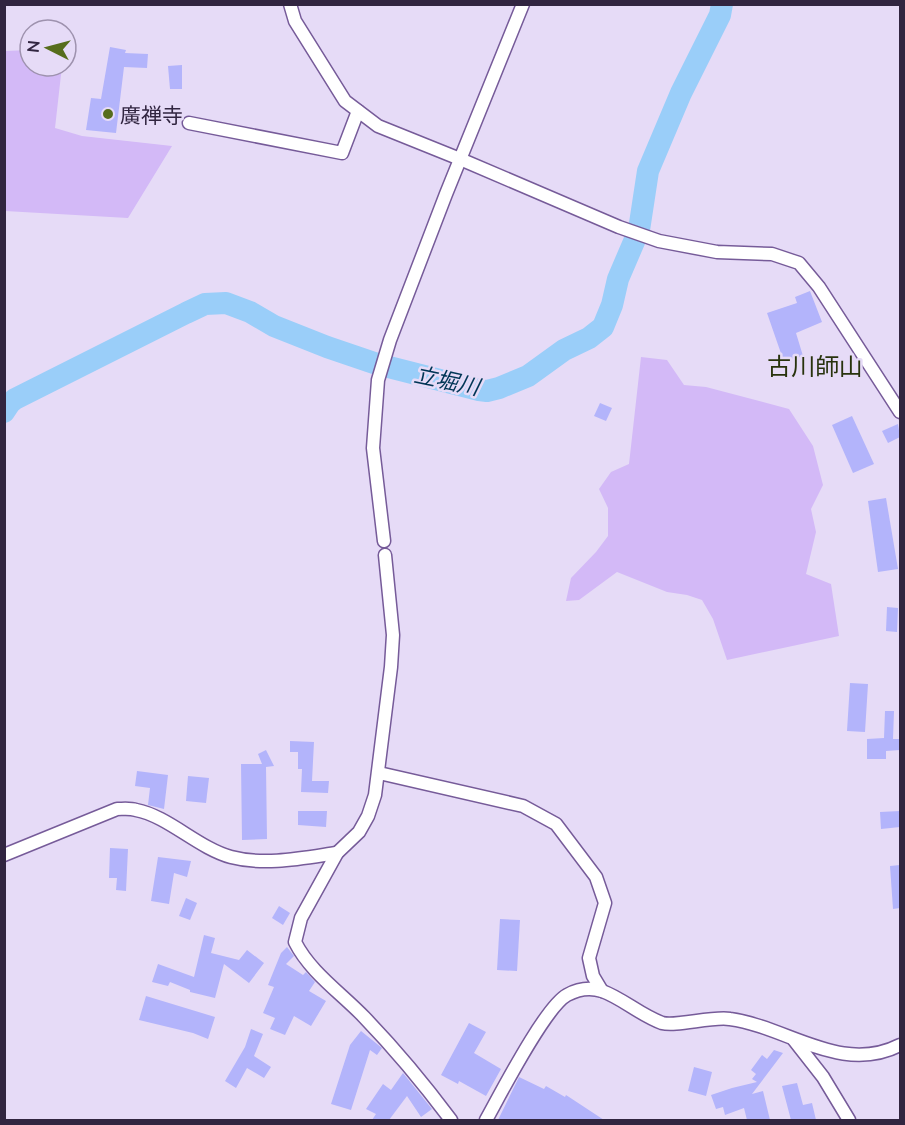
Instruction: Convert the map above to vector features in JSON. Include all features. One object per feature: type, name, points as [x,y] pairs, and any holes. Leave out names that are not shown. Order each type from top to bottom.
[{"type":"street","points":[[290,4],[295,21],[345,101],[378,126],[619,227],[659,241],[717,252],[772,254],[799,263],[819,287],[900,412]]},
{"type":"street","points":[[384,542],[373,448],[378,380],[390,340],[523,4]]},
{"type":"street","points":[[189,123],[342,153],[358,111]]},
{"type":"street","points":[[385,555],[393,636],[392,667],[375,795],[368,816],[359,832],[337,853],[300,918],[294,942],[302,956],[364,1017],[404,1061],[451,1120]]},
{"type":"street","points":[[379,772],[523,806],[556,824],[596,877],[604,903],[589,958],[593,976],[602,991]]},
{"type":"street","points":[[4,855],[117,809],[136,810],[158,818],[196,842],[231,856],[260,860],[293,860],[337,853]]},
{"type":"street","points":[[486,1120],[549,1012],[566,996],[583,988],[602,991],[643,1015],[666,1024],[727,1018],[754,1023],[833,1052],[860,1055],[886,1052],[900,1045]]},
{"type":"street","points":[[794,1039],[823,1077],[849,1120]]},
{"type":"shaded area","points":[[18,50],[18,78],[61,78],[55,128],[82,136],[172,146],[128,218],[5,211],[5,51]]},
{"type":"shaded area","points":[[641,357],[667,360],[684,385],[706,387],[789,409],[813,446],[823,485],[811,509],[816,532],[806,574],[831,584],[839,636],[727,660],[713,619],[702,600],[667,592],[617,572],[579,600],[566,601],[571,578],[608,536],[608,508],[599,489],[611,472],[629,464]]},
{"type":"building","points":[[110,47],[126,50],[125,53],[148,54],[147,68],[124,67],[116,133],[86,130],[91,98],[101,99]]},
{"type":"building","points":[[182,65],[182,89],[170,89],[168,66]]},
{"type":"building","points":[[810,291],[822,322],[796,333],[803,356],[784,362],[767,313],[797,303],[795,297]]},
{"type":"building","points":[[600,403],[612,408],[606,421],[594,416]]},
{"type":"building","points":[[852,416],[874,464],[853,473],[832,425]]},
{"type":"building","points":[[898,424],[900,437],[888,443],[882,431]]},
{"type":"building","points":[[886,498],[898,569],[878,572],[868,501]]},
{"type":"building","points":[[887,607],[898,608],[897,632],[886,631]]},
{"type":"building","points":[[850,683],[868,684],[865,732],[847,731]]},
{"type":"building","points":[[885,711],[894,711],[893,739],[900,739],[900,750],[886,751],[886,759],[867,759],[867,739],[884,738]]},
{"type":"building","points":[[290,741],[314,742],[312,781],[329,781],[328,793],[301,792],[302,769],[298,769],[298,752],[290,752]]},
{"type":"building","points":[[266,750],[274,766],[266,767],[267,839],[242,840],[241,764],[262,764],[258,754]]},
{"type":"building","points":[[137,771],[168,775],[164,809],[148,805],[150,788],[135,786]]},
{"type":"building","points":[[188,776],[209,778],[206,803],[186,801]]},
{"type":"building","points":[[298,811],[327,811],[326,827],[298,825]]},
{"type":"building","points":[[900,811],[900,827],[881,829],[880,812]]},
{"type":"building","points":[[110,848],[128,849],[126,891],[116,890],[117,878],[109,878]]},
{"type":"building","points":[[158,857],[191,861],[187,877],[174,873],[169,904],[151,901]]},
{"type":"building","points":[[900,865],[900,908],[893,909],[890,866]]},
{"type":"building","points":[[186,898],[197,903],[190,920],[179,916]]},
{"type":"building","points":[[279,906],[290,913],[283,925],[272,918]]},
{"type":"building","points":[[500,919],[520,920],[517,971],[497,970]]},
{"type":"building","points":[[204,935],[215,938],[211,953],[239,960],[247,950],[264,963],[249,983],[224,964],[215,998],[190,992],[170,982],[168,986],[152,982],[158,964],[194,977]]},
{"type":"building","points":[[287,947],[294,956],[286,964],[303,975],[306,972],[315,982],[309,991],[326,1001],[311,1026],[294,1016],[285,1035],[270,1029],[275,1018],[263,1013],[274,987],[268,985],[281,953]]},
{"type":"building","points":[[146,996],[215,1017],[208,1039],[193,1033],[139,1020]]},
{"type":"building","points":[[469,1023],[486,1032],[474,1053],[501,1069],[486,1096],[459,1081],[458,1084],[441,1075]]},
{"type":"building","points":[[251,1029],[263,1034],[254,1056],[271,1067],[264,1078],[247,1068],[236,1088],[225,1081],[245,1047]]},
{"type":"building","points":[[361,1031],[382,1048],[377,1055],[370,1050],[351,1110],[331,1104],[350,1045]]},
{"type":"building","points":[[774,1050],[783,1053],[752,1094],[763,1091],[770,1120],[747,1120],[744,1108],[725,1115],[723,1107],[716,1109],[711,1095],[757,1082],[752,1079],[756,1074],[751,1070],[762,1055],[767,1059]]},
{"type":"building","points":[[694,1067],[712,1072],[706,1096],[688,1091]]},
{"type":"building","points":[[403,1073],[432,1109],[421,1117],[407,1096],[389,1120],[372,1120],[376,1114],[366,1109],[383,1084],[391,1090]]},
{"type":"building","points":[[519,1077],[544,1089],[546,1086],[565,1097],[566,1095],[604,1120],[498,1120]]},
{"type":"building","points":[[797,1083],[803,1105],[812,1103],[816,1120],[791,1120],[782,1086]]},
{"type":"waterway","name":"立堀川","points":[[4,412],[15,399],[205,304],[226,303],[250,312],[274,326],[327,347],[377,364],[479,390],[499,388],[528,376],[564,350],[589,338],[603,327],[612,305],[618,279],[639,230],[648,171],[681,93],[720,15],[722,4]]},
{"type":"place","name":"廣禅寺","points":[[108,114]]},
{"type":"district","name":"古川師山","points":[[815,365]]}]
